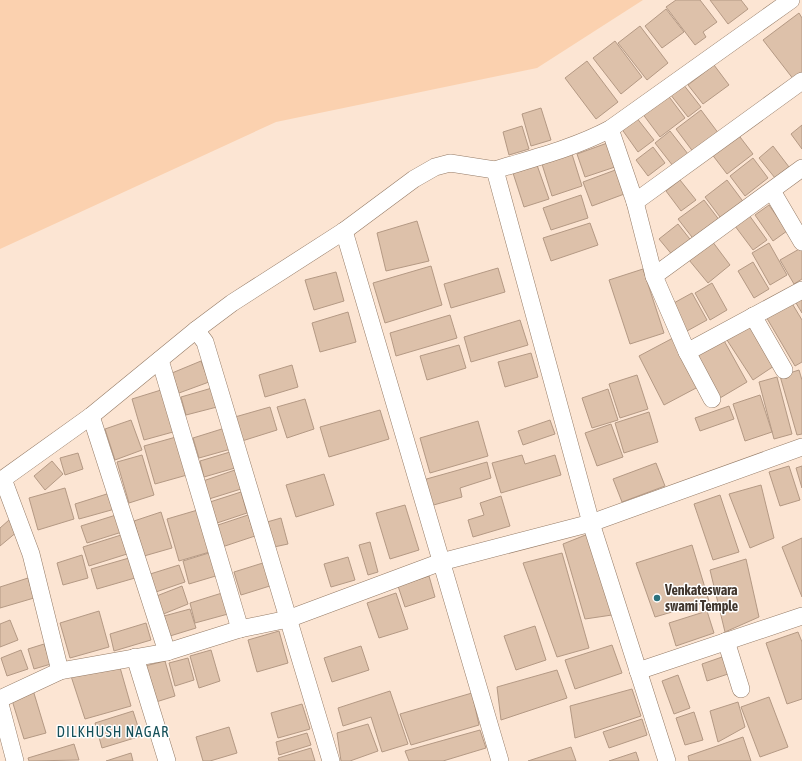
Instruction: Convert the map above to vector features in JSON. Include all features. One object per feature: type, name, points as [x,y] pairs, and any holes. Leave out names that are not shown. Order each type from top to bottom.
[{"type":"street","points":[[60,671],[31,554],[1,480],[91,416],[196,330],[232,303],[344,231],[414,179],[435,167],[450,163],[495,170],[574,146],[610,129],[791,0]]},
{"type":"street","points":[[798,0],[802,5]]},
{"type":"street","points":[[635,202],[802,81]]},
{"type":"street","points":[[610,129],[635,202],[654,276],[687,352],[712,399]]},
{"type":"street","points":[[654,276],[802,168]]},
{"type":"street","points":[[495,170],[592,523],[667,761]]},
{"type":"street","points":[[772,191],[802,242]]},
{"type":"street","points":[[344,231],[500,761]]},
{"type":"street","points":[[687,352],[802,290]]},
{"type":"street","points":[[753,316],[784,370]]},
{"type":"street","points":[[196,330],[205,342],[331,761]]},
{"type":"street","points":[[160,360],[240,629]]},
{"type":"street","points":[[91,416],[167,652]]},
{"type":"street","points":[[0,699],[60,671],[167,652],[240,629],[288,619],[441,562],[592,523],[802,447]]},
{"type":"street","points":[[638,671],[802,616]]},
{"type":"street","points":[[726,641],[741,689]]},
{"type":"street","points":[[136,657],[166,761]]},
{"type":"street","points":[[0,704],[15,761]]},
{"type":"shaded area","points":[[0,0],[643,0],[537,68],[276,122],[0,249]]},
{"type":"building","points":[[676,0],[700,0],[717,22],[703,32],[706,37],[695,45],[666,7]]},
{"type":"building","points":[[710,0],[741,0],[748,9],[728,24]]},
{"type":"building","points":[[666,9],[684,32],[662,48],[645,26]]},
{"type":"building","points":[[799,13],[802,18],[802,73],[794,80],[763,40]]},
{"type":"building","points":[[640,26],[668,63],[647,80],[618,43]]},
{"type":"building","points":[[615,41],[642,77],[621,94],[593,58]]},
{"type":"building","points":[[587,61],[618,102],[596,119],[565,78]]},
{"type":"building","points":[[714,65],[729,85],[703,104],[688,85]]},
{"type":"building","points":[[683,84],[701,107],[688,117],[670,94]]},
{"type":"building","points":[[667,94],[685,118],[660,137],[642,113]]},
{"type":"building","points":[[541,108],[551,140],[531,146],[522,114]]},
{"type":"building","points":[[701,110],[719,134],[694,153],[676,129]]},
{"type":"building","points":[[636,117],[654,140],[638,152],[621,128]]},
{"type":"building","points":[[802,125],[802,149],[791,134]]},
{"type":"building","points":[[522,126],[529,149],[509,155],[503,132]]},
{"type":"building","points":[[670,131],[688,154],[673,166],[655,143]]},
{"type":"building","points":[[737,133],[753,154],[727,174],[711,153]]},
{"type":"building","points":[[610,142],[618,166],[585,177],[577,154]]},
{"type":"building","points":[[773,146],[789,167],[775,178],[759,158]]},
{"type":"building","points":[[653,147],[665,163],[648,176],[636,160]]},
{"type":"building","points":[[571,151],[582,186],[552,196],[541,161]]},
{"type":"building","points":[[753,158],[768,178],[745,196],[730,176]]},
{"type":"building","points":[[537,165],[549,199],[524,207],[513,173]]},
{"type":"building","points":[[618,169],[627,193],[592,206],[583,182]]},
{"type":"building","points":[[680,180],[696,200],[681,211],[666,191]]},
{"type":"building","points":[[727,180],[745,204],[723,221],[705,197]]},
{"type":"building","points":[[581,195],[588,218],[551,230],[543,208]]},
{"type":"building","points":[[704,200],[720,221],[695,241],[678,219]]},
{"type":"building","points":[[769,205],[787,231],[773,241],[755,215]]},
{"type":"building","points":[[749,215],[767,240],[753,250],[735,226]]},
{"type":"building","points":[[417,221],[429,261],[386,271],[377,233]]},
{"type":"building","points":[[590,223],[598,245],[551,261],[543,238]]},
{"type":"building","points":[[678,224],[693,243],[674,257],[659,239]]},
{"type":"building","points":[[712,241],[730,265],[708,283],[689,260]]},
{"type":"building","points":[[769,243],[787,275],[770,285],[752,253]]},
{"type":"building","points":[[801,248],[802,279],[794,284],[780,260]]},
{"type":"building","points":[[753,262],[769,289],[754,298],[738,271]]},
{"type":"building","points":[[431,266],[442,305],[385,323],[373,283]]},
{"type":"building","points":[[498,268],[505,292],[451,308],[444,284]]},
{"type":"building","points":[[643,269],[664,333],[630,344],[609,280]]},
{"type":"building","points":[[336,272],[344,301],[314,310],[305,280]]},
{"type":"building","points":[[712,283],[727,310],[710,320],[695,293]]},
{"type":"building","points":[[692,293],[707,320],[687,331],[672,304]]},
{"type":"building","points":[[802,293],[802,313],[793,298]]},
{"type":"building","points":[[790,300],[802,320],[802,362],[795,366],[765,315]]},
{"type":"building","points":[[348,312],[356,342],[320,352],[312,323]]},
{"type":"building","points":[[450,315],[457,338],[396,356],[390,333]]},
{"type":"building","points":[[520,320],[528,345],[471,362],[464,337]]},
{"type":"building","points":[[749,321],[777,364],[753,380],[725,337]]},
{"type":"building","points":[[722,337],[747,382],[720,398],[694,353]]},
{"type":"building","points":[[673,338],[698,387],[664,405],[639,356]]},
{"type":"building","points":[[459,345],[466,368],[427,380],[420,356]]},
{"type":"building","points":[[531,353],[538,377],[505,387],[498,362]]},
{"type":"building","points":[[201,361],[209,382],[179,393],[172,373]]},
{"type":"building","points":[[292,365],[298,387],[265,397],[259,375]]},
{"type":"building","points":[[799,370],[802,380],[802,434],[797,435],[780,376]]},
{"type":"building","points":[[637,375],[648,409],[620,418],[609,384]]},
{"type":"building","points":[[777,377],[792,434],[774,439],[759,382]]},
{"type":"building","points":[[212,388],[217,407],[186,415],[181,397]]},
{"type":"building","points":[[608,389],[618,420],[592,428],[582,398]]},
{"type":"building","points":[[161,390],[173,432],[144,440],[132,399]]},
{"type":"building","points":[[760,395],[772,432],[745,441],[733,404]]},
{"type":"building","points":[[305,399],[314,429],[287,438],[277,407]]},
{"type":"building","points":[[729,406],[734,419],[700,431],[695,418]]},
{"type":"building","points":[[270,407],[277,430],[242,441],[235,417]]},
{"type":"building","points":[[380,410],[389,439],[329,457],[320,427]]},
{"type":"building","points":[[649,412],[658,442],[624,453],[615,423]]},
{"type":"building","points":[[131,420],[142,450],[115,460],[105,429]]},
{"type":"building","points":[[550,420],[555,434],[523,445],[518,431]]},
{"type":"building","points":[[478,421],[488,456],[430,473],[420,438]]},
{"type":"building","points":[[611,424],[623,457],[597,466],[585,433]]},
{"type":"building","points":[[225,428],[231,449],[199,458],[193,438]]},
{"type":"building","points":[[176,437],[187,475],[155,484],[144,446]]},
{"type":"building","points":[[230,452],[235,468],[204,477],[200,461]]},
{"type":"building","points":[[78,453],[83,469],[65,475],[60,458]]},
{"type":"building","points":[[142,455],[154,495],[129,503],[117,462]]},
{"type":"building","points":[[522,455],[525,464],[555,455],[561,475],[501,493],[492,463]]},
{"type":"building","points":[[52,461],[63,474],[45,490],[34,476]]},
{"type":"building","points":[[487,462],[491,478],[460,488],[462,497],[430,506],[423,480]]},
{"type":"building","points":[[656,463],[665,486],[622,502],[613,479]]},
{"type":"building","points":[[789,466],[800,500],[780,506],[769,472]]},
{"type":"building","points":[[802,466],[802,488],[796,468]]},
{"type":"building","points":[[235,470],[241,489],[209,499],[203,481]]},
{"type":"building","points":[[324,474],[334,505],[296,517],[286,485]]},
{"type":"building","points":[[761,485],[774,538],[750,548],[729,494]]},
{"type":"building","points":[[65,488],[74,519],[38,530],[29,498]]},
{"type":"building","points":[[241,492],[247,513],[217,523],[210,502]]},
{"type":"building","points":[[110,493],[115,509],[79,519],[75,504]]},
{"type":"building","points":[[720,495],[739,552],[713,560],[694,504]]},
{"type":"building","points":[[501,496],[510,526],[473,537],[468,520],[484,515],[480,503]]},
{"type":"building","points":[[405,505],[419,550],[390,559],[376,513]]},
{"type":"building","points":[[201,509],[213,551],[179,561],[167,519]]},
{"type":"building","points":[[161,512],[172,548],[144,556],[134,521]]},
{"type":"building","points":[[116,515],[122,532],[87,543],[81,526]]},
{"type":"building","points":[[248,515],[255,536],[222,547],[215,526]]},
{"type":"building","points":[[281,518],[288,544],[274,547],[267,522]]},
{"type":"building","points":[[9,520],[18,531],[0,546],[0,528]]},
{"type":"building","points":[[588,534],[612,615],[585,619],[563,544]]},
{"type":"building","points":[[121,535],[127,554],[89,566],[83,547]]},
{"type":"building","points":[[802,538],[802,597],[782,547]]},
{"type":"building","points":[[370,542],[378,572],[368,575],[359,545]]},
{"type":"building","points":[[692,545],[709,601],[655,617],[636,563]]},
{"type":"building","points":[[212,552],[219,575],[189,584],[183,561]]},
{"type":"building","points":[[562,553],[589,648],[557,657],[523,563]]},
{"type":"building","points":[[82,555],[88,578],[63,585],[57,563]]},
{"type":"building","points":[[348,557],[355,580],[331,587],[324,564]]},
{"type":"building","points":[[129,558],[135,578],[97,589],[91,569]]},
{"type":"building","points":[[746,559],[759,617],[725,632],[710,570]]},
{"type":"building","points":[[266,562],[273,585],[241,595],[234,572]]},
{"type":"building","points":[[179,565],[185,582],[153,593],[147,575]]},
{"type":"building","points":[[429,576],[435,597],[405,607],[398,586]]},
{"type":"building","points":[[28,578],[34,598],[0,608],[0,587]]},
{"type":"building","points":[[182,586],[188,604],[161,615],[154,597]]},
{"type":"building","points":[[222,593],[228,614],[195,623],[190,603]]},
{"type":"building","points":[[396,593],[408,629],[379,638],[367,603]]},
{"type":"building","points":[[190,609],[196,628],[170,636],[164,616]]},
{"type":"building","points":[[99,611],[109,647],[70,658],[60,623]]},
{"type":"building","points":[[707,611],[714,633],[676,646],[669,623]]},
{"type":"building","points":[[10,620],[18,640],[0,647],[0,624]]},
{"type":"building","points":[[146,623],[151,640],[114,651],[110,634]]},
{"type":"building","points":[[535,626],[546,660],[516,670],[504,636]]},
{"type":"building","points":[[279,631],[288,663],[257,672],[248,640]]},
{"type":"building","points":[[798,632],[802,642],[802,699],[787,704],[766,643]]},
{"type":"building","points":[[44,644],[51,664],[34,669],[28,649]]},
{"type":"building","points":[[612,645],[622,673],[575,689],[565,660]]},
{"type":"building","points":[[361,646],[369,670],[332,682],[324,658]]},
{"type":"building","points":[[21,650],[28,669],[7,676],[1,658]]},
{"type":"building","points":[[211,650],[220,681],[199,688],[190,656]]},
{"type":"building","points":[[725,656],[731,673],[707,681],[702,664]]},
{"type":"building","points":[[188,658],[194,680],[175,686],[169,663]]},
{"type":"building","points":[[165,661],[175,696],[156,702],[145,666]]},
{"type":"building","points":[[119,664],[131,706],[85,719],[70,673]]},
{"type":"building","points":[[557,670],[567,698],[501,720],[497,687]]},
{"type":"building","points":[[678,675],[690,708],[674,714],[662,681]]},
{"type":"building","points":[[632,689],[641,716],[575,738],[570,706]]},
{"type":"building","points":[[33,690],[46,733],[24,739],[11,697]]},
{"type":"building","points":[[390,691],[408,744],[382,752],[371,717],[343,726],[338,708]]},
{"type":"building","points":[[472,693],[479,725],[411,745],[400,714]]},
{"type":"building","points":[[769,697],[788,747],[760,757],[741,707]]},
{"type":"building","points":[[738,702],[745,727],[718,742],[710,711]]},
{"type":"building","points":[[302,704],[310,729],[278,738],[271,713]]},
{"type":"building","points":[[133,711],[141,736],[102,748],[95,723]]},
{"type":"building","points":[[694,712],[703,740],[685,745],[676,718]]},
{"type":"building","points":[[642,719],[647,735],[609,748],[603,732]]},
{"type":"building","points":[[368,724],[378,751],[350,761],[341,761],[337,733]]},
{"type":"building","points":[[229,727],[237,753],[210,761],[203,761],[196,737]]},
{"type":"building","points":[[480,730],[486,748],[443,761],[409,761],[405,751]]},
{"type":"building","points":[[307,733],[311,745],[279,755],[276,742]]},
{"type":"building","points":[[743,737],[751,761],[689,761],[688,756]]},
{"type":"building","points":[[74,744],[79,760],[29,761],[28,758]]},
{"type":"building","points":[[571,747],[576,761],[528,761]]},
{"type":"building","points":[[311,748],[315,761],[279,761],[278,758]]},
{"type":"building","points":[[636,752],[639,761],[609,761]]},
{"type":"building","points":[[131,753],[133,761],[106,761]]},
{"type":"place","name":"Venkateswara swami Temple","points":[[657,598]]},
{"type":"district","name":"DILKHUSH NAGAR","points":[[113,731]]}]
